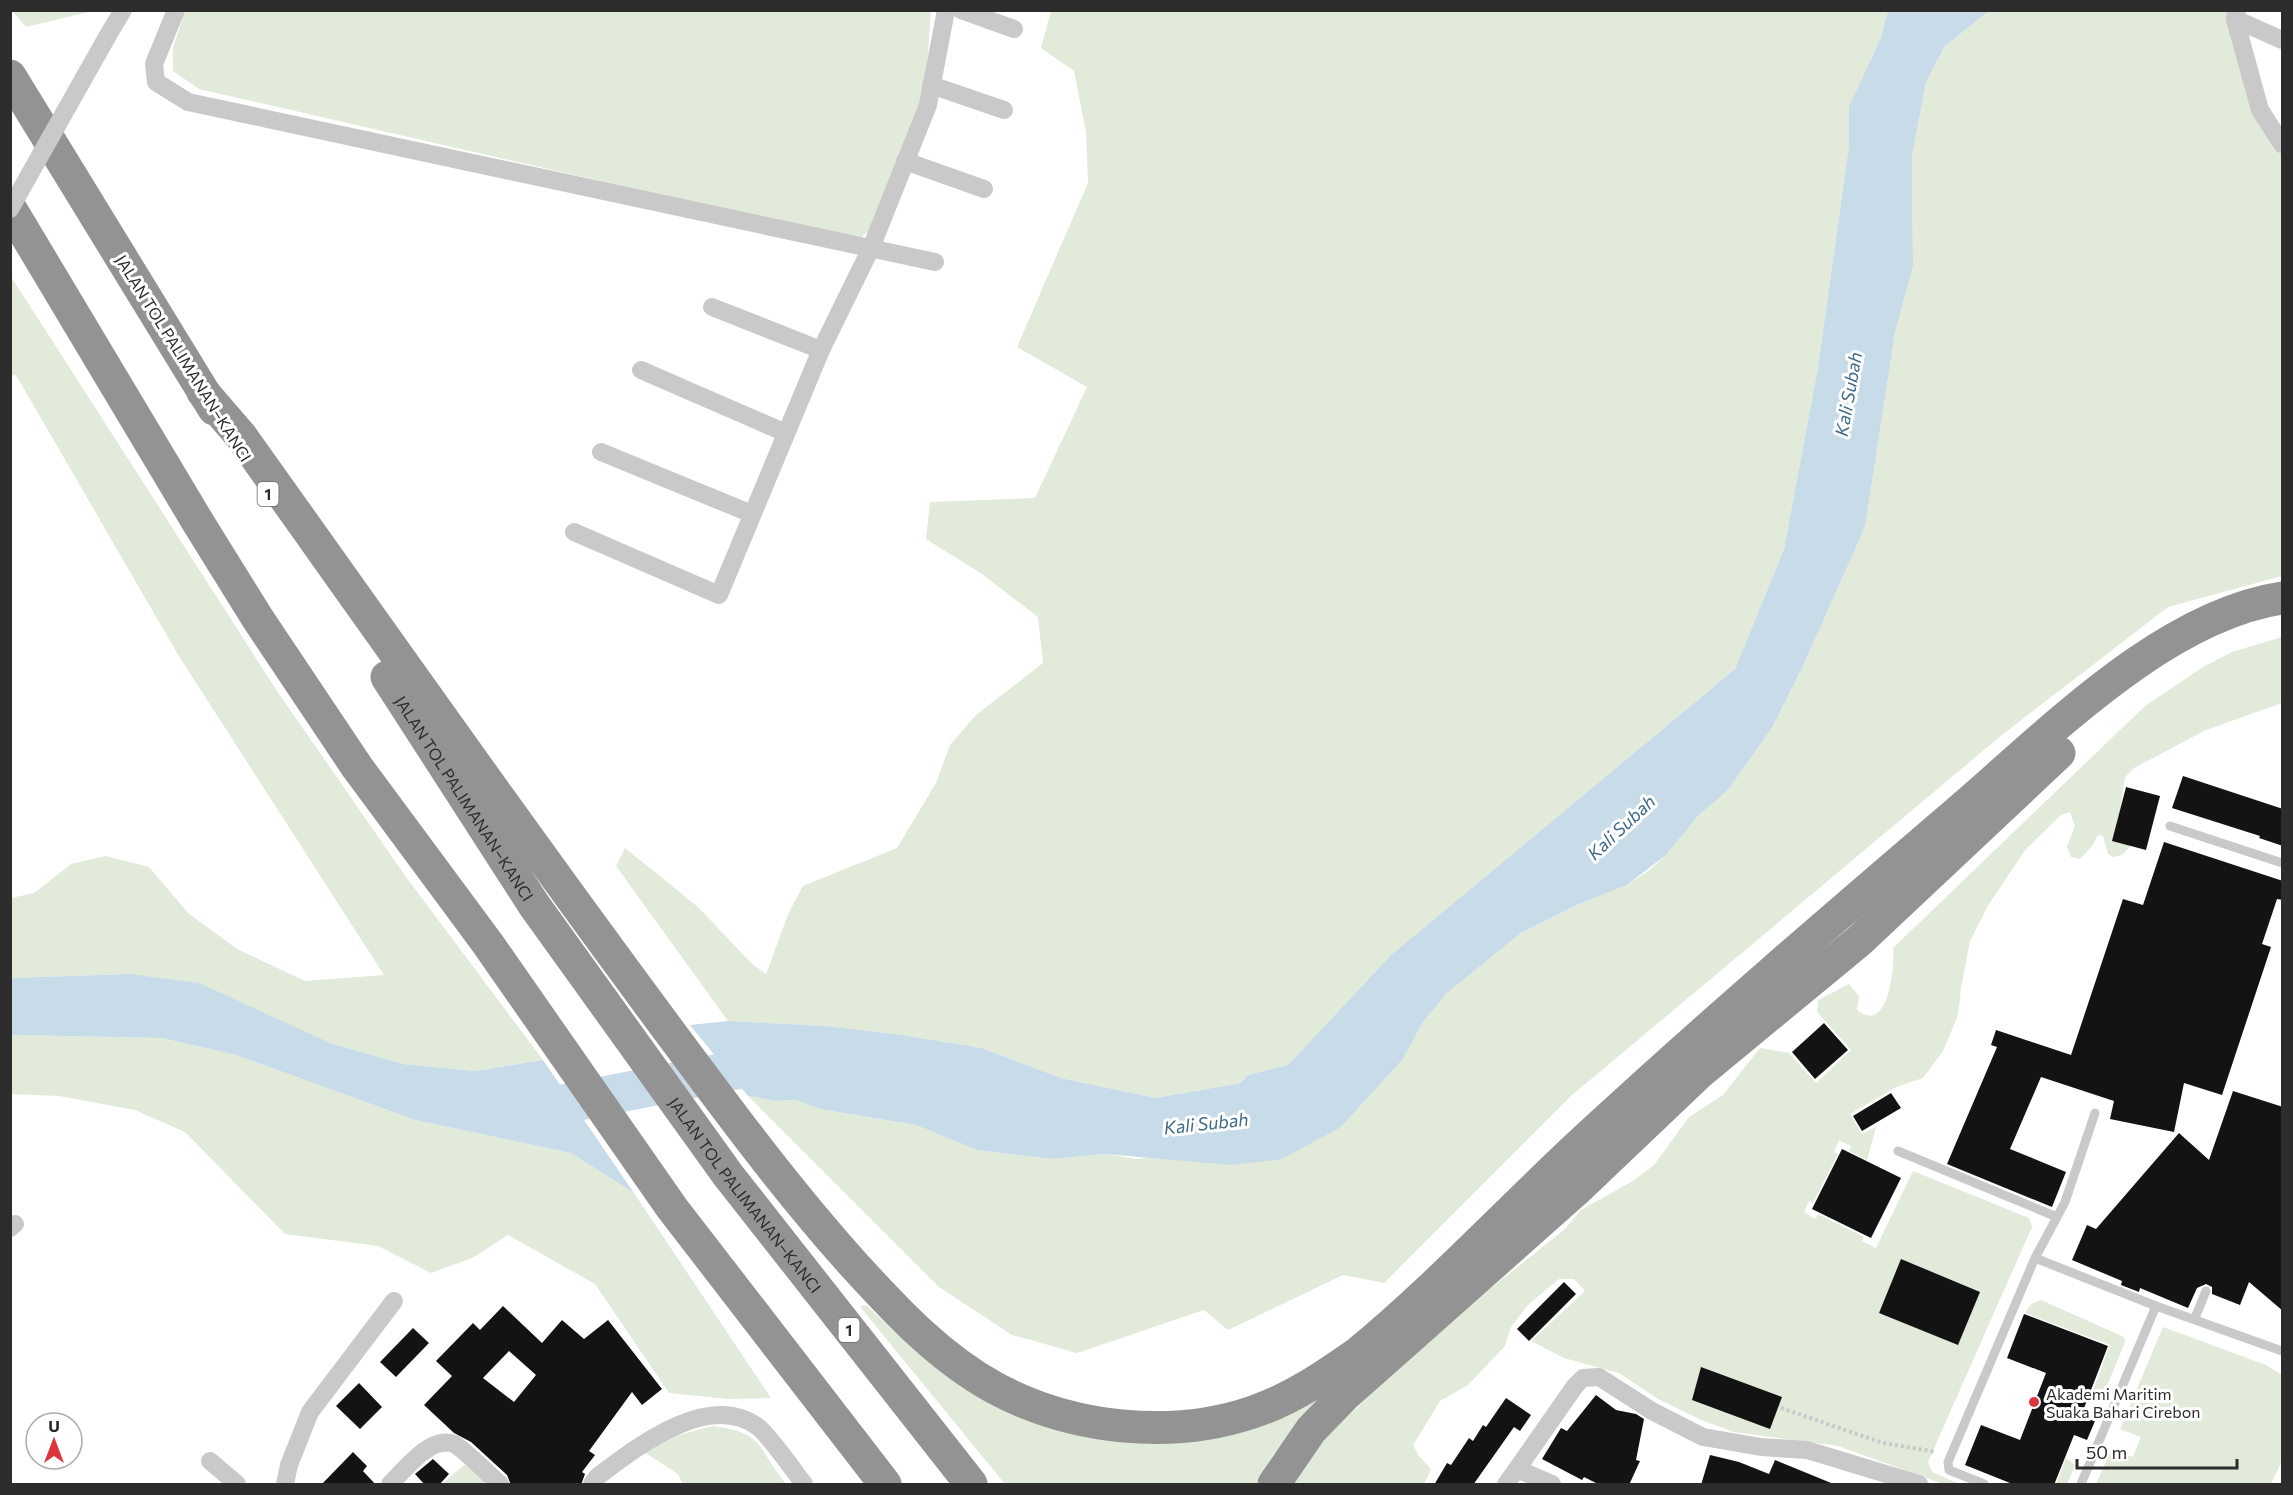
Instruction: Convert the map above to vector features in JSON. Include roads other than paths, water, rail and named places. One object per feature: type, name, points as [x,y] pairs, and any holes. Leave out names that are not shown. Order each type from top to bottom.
[{"type":"highway","name":"JALAN TOL PALIMANAN–KANCI","points":[[10,76],[203,392],[534,905],[728,1175],[971,1485]]},
{"type":"highway","points":[[10,209],[258,619],[357,767],[488,944],[672,1208],[885,1485]]},
{"type":"highway","points":[[203,392],[241,436],[565,891],[759,1152],[828,1236],[886,1300],[938,1349],[994,1387],[1053,1411],[1109,1424],[1143,1427],[1218,1421],[1252,1413],[1319,1381],[1383,1332],[1587,1138],[1808,942],[2082,706],[2142,661],[2193,628],[2232,610],[2283,598]]},
{"type":"highway","points":[[1274,1485],[1311,1430],[1344,1396],[1575,1191],[1739,1038],[1859,941],[2120,696],[2169,659],[2205,638],[2242,622],[2283,612]]},
{"type":"street","points":[[10,209],[123,10]]},
{"type":"street","points":[[176,10],[154,64],[156,82],[188,102],[935,262]]},
{"type":"street","points":[[574,532],[719,595],[820,350],[871,249],[928,105],[946,10]]},
{"type":"street","points":[[961,10],[1014,30]]},
{"type":"street","points":[[2236,15],[2283,40]]},
{"type":"street","points":[[2236,15],[2260,110],[2283,144]]},
{"type":"street","points":[[931,85],[1004,110]]},
{"type":"street","points":[[905,161],[984,189]]},
{"type":"street","points":[[712,307],[820,350]]},
{"type":"street","points":[[641,370],[786,433]]},
{"type":"street","points":[[601,452],[752,514]]},
{"type":"street","points":[[285,1485],[289,1465],[310,1412],[394,1301]]},
{"type":"street","points":[[1506,1485],[1575,1386],[1583,1378],[1594,1376],[1612,1384],[1669,1420],[1703,1437],[1761,1447],[1807,1450],[1896,1480],[1919,1485]]},
{"type":"street","points":[[592,1485],[597,1478],[659,1433],[704,1417],[730,1416],[758,1427],[804,1485]]},
{"type":"street","points":[[390,1485],[431,1446],[454,1444],[500,1485]]},
{"type":"street","points":[[210,1461],[237,1485]]},
{"type":"street","points":[[1517,1469],[1552,1485]]},
{"type":"lane","points":[[2170,826],[2283,862]]},
{"type":"lane","points":[[1984,1485],[1949,1470],[1950,1454],[2034,1258],[2065,1202],[2095,1113]]},
{"type":"lane","points":[[1898,1151],[2057,1217]]},
{"type":"lane","points":[[2034,1258],[2156,1306],[2283,1351]]},
{"type":"lane","points":[[2195,1318],[2206,1291]]},
{"type":"lane","points":[[2081,1485],[2156,1306]]},
{"type":"water","name":"Kali Subah","points":[[1888,11],[1989,11],[1945,46],[1926,82],[1912,156],[1913,266],[1895,333],[1865,527],[1803,666],[1772,728],[1728,790],[1698,816],[1666,855],[1627,885],[1577,905],[1521,933],[1447,993],[1423,1022],[1403,1059],[1341,1127],[1282,1159],[1231,1165],[1105,1154],[1052,1159],[977,1150],[916,1125],[820,1109],[796,1100],[776,1101],[748,1096],[690,1025],[728,1021],[826,1026],[902,1035],[982,1048],[1061,1078],[1155,1098],[1241,1083],[1248,1075],[1288,1065],[1391,955],[1735,669],[1784,549],[1818,367],[1849,145],[1849,106],[1880,40]]},
{"type":"water","points":[[129,974],[199,983],[330,1043],[403,1064],[475,1071],[543,1060],[634,1193],[571,1153],[415,1120],[236,1055],[162,1038],[11,1035],[11,978]]},
{"type":"waterway","points":[[518,1113],[761,1065],[779,1066]]},
{"type":"place","name":"Akademi Maritim Suaka Bahari Cirebon","points":[[2034,1402]]}]
